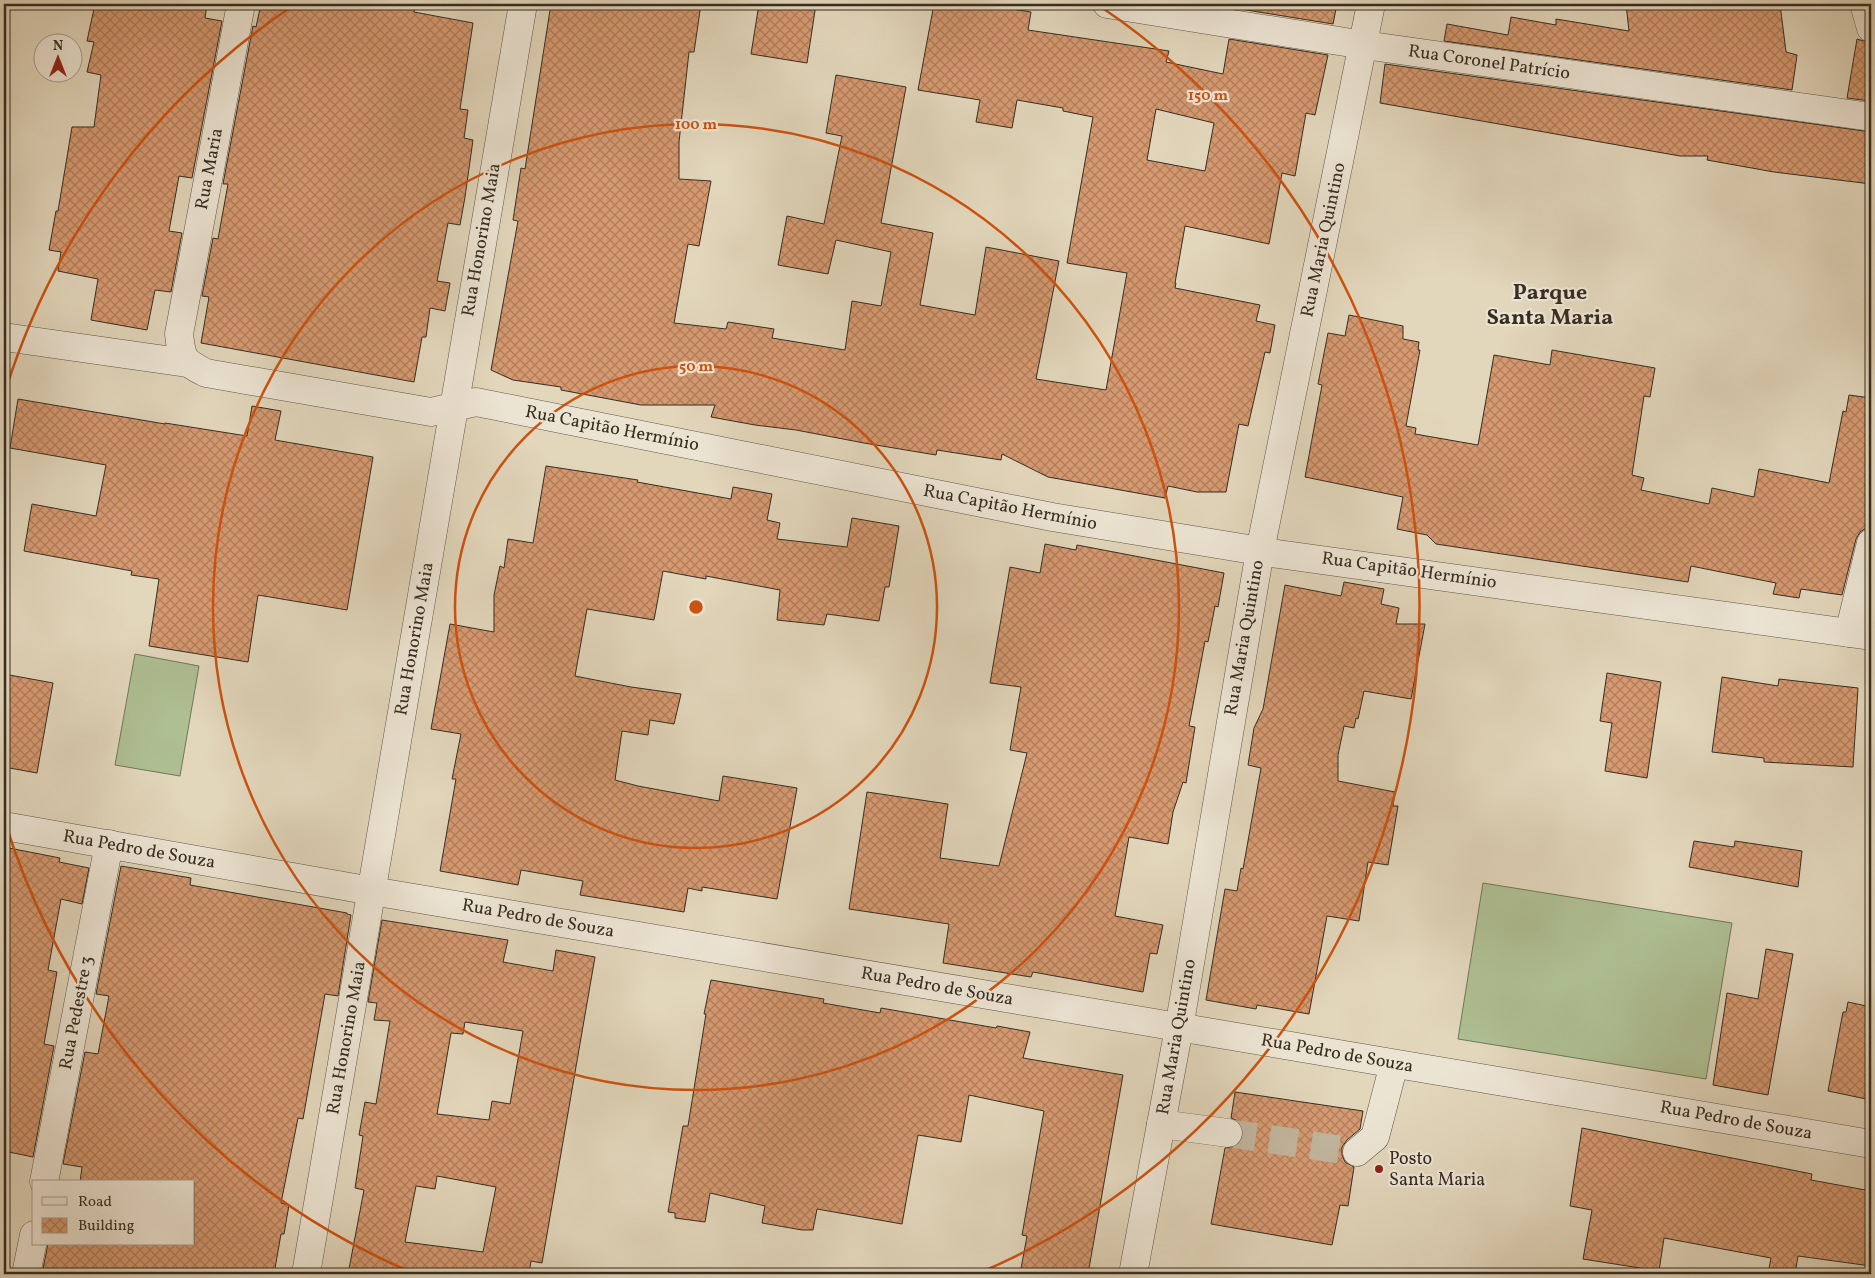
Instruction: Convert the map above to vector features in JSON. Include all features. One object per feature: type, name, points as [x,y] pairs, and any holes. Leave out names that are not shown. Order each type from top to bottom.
[{"type":"street","name":"Rua Maria","points":[[186,363],[181,350],[179,334],[241,4]]},
{"type":"street","name":"Rua Honorino Maia","points":[[306,1274],[523,4]]},
{"type":"street","name":"Rua Coronel Patrício","points":[[1107,4],[1364,45],[1871,117]]},
{"type":"street","name":"Rua Maria Quintino","points":[[1133,1274],[1179,1028],[1260,551],[1371,4]]},
{"type":"street","points":[[1864,4],[1871,28]]},
{"type":"street","name":"Rua Capitão Hermínio","points":[[4,337],[186,363],[206,373],[431,412],[454,405],[476,402],[1052,517],[1260,551],[1860,634]]},
{"type":"street","points":[[1860,634],[1871,543]]},
{"type":"street","name":"Rua Pedro de Souza","points":[[4,826],[372,892],[1871,1144]]},
{"type":"street","name":"Rua Pedestre 3","points":[[44,1180],[109,844]]},
{"type":"street","points":[[1357,1152],[1376,1138],[1394,1064]]},
{"type":"street","points":[[1161,1124],[1228,1133]]},
{"type":"street","points":[[26,1274],[32,1244]]},
{"type":"green space","points":[[135,654],[199,666],[180,776],[115,765]]},
{"type":"green space","points":[[1483,883],[1732,923],[1706,1079],[1458,1039]]},
{"type":"building","points":[[95,4],[207,4],[205,18],[222,21],[192,178],[179,176],[169,231],[182,233],[171,292],[155,290],[147,330],[91,320],[98,279],[58,271],[61,252],[49,250],[56,211],[58,211],[72,127],[94,127],[101,75],[87,72],[94,42],[87,41]]},
{"type":"building","points":[[261,4],[415,4],[414,12],[473,23],[460,109],[468,110],[464,138],[473,140],[465,197],[460,225],[448,223],[437,281],[450,283],[445,311],[430,308],[426,337],[422,337],[414,382],[201,343],[209,297],[202,296],[213,238],[218,239],[228,184],[223,184],[253,26],[256,27]]},
{"type":"building","points":[[551,4],[701,4],[694,52],[689,52],[679,142],[679,179],[711,181],[699,246],[688,244],[674,323],[726,329],[728,322],[774,329],[772,338],[845,350],[852,301],[881,306],[891,252],[836,240],[828,274],[778,265],[787,216],[824,224],[842,136],[826,133],[836,75],[906,87],[881,223],[933,233],[920,305],[975,315],[986,247],[1059,261],[1036,379],[1106,390],[1127,273],[1067,263],[1093,117],[1063,111],[1063,108],[1017,100],[1012,128],[976,122],[980,100],[918,90],[934,4],[981,4],[1031,12],[1028,30],[1169,51],[1166,62],[1223,74],[1229,39],[1328,55],[1315,115],[1306,113],[1295,176],[1282,173],[1269,244],[1185,226],[1175,288],[1260,305],[1256,321],[1275,325],[1270,353],[1265,352],[1248,426],[1239,424],[1226,492],[1197,492],[1168,486],[1165,498],[1048,477],[1002,454],[1001,460],[937,450],[936,455],[711,417],[715,405],[641,405],[561,390],[561,387],[513,380],[491,370],[518,221],[513,220],[521,168],[525,169]],"holes":[[[1156,109],[1214,123],[1205,171],[1147,160]]]},
{"type":"building","points":[[759,4],[816,4],[807,63],[751,54]]},
{"type":"building","points":[[1235,4],[1337,4],[1333,24],[1234,8]]},
{"type":"building","points":[[1626,4],[1780,4],[1786,52],[1797,55],[1792,90],[1444,41],[1447,24],[1508,35],[1511,17],[1556,25],[1556,19],[1629,31]]},
{"type":"building","points":[[1857,39],[1871,43],[1871,101],[1847,98]]},
{"type":"building","points":[[1385,64],[1871,132],[1871,184],[1774,172],[1707,160],[1708,156],[1680,156],[1380,103]]},
{"type":"building","points":[[1349,315],[1403,326],[1403,339],[1419,342],[1418,350],[1420,350],[1406,426],[1416,428],[1415,434],[1478,445],[1494,355],[1550,365],[1552,350],[1655,368],[1650,397],[1644,396],[1632,475],[1644,478],[1641,490],[1709,504],[1712,488],[1754,497],[1759,469],[1829,483],[1843,411],[1846,412],[1849,395],[1871,398],[1871,528],[1866,528],[1860,532],[1856,539],[1842,595],[1801,589],[1799,598],[1773,594],[1776,583],[1691,566],[1688,582],[1436,544],[1427,535],[1397,529],[1403,497],[1305,477],[1322,385],[1318,384],[1328,333],[1345,336]]},
{"type":"building","points":[[18,399],[247,436],[252,406],[281,411],[275,440],[373,457],[347,610],[258,595],[248,662],[149,646],[159,579],[131,575],[132,571],[24,551],[32,504],[96,516],[106,465],[10,448]]},
{"type":"building","points":[[546,466],[638,480],[637,482],[731,499],[733,487],[772,494],[767,520],[780,523],[777,539],[847,547],[852,518],[899,526],[889,587],[885,587],[879,621],[827,614],[824,625],[777,620],[780,590],[706,576],[706,579],[663,571],[654,620],[587,609],[575,676],[681,694],[674,724],[650,720],[648,735],[622,731],[615,780],[719,801],[723,776],[797,788],[777,899],[702,887],[702,891],[688,888],[684,912],[580,895],[583,881],[521,870],[518,885],[440,871],[456,779],[452,779],[461,734],[431,729],[450,624],[494,632],[494,595],[500,566],[504,568],[508,539],[533,543]]},
{"type":"building","points":[[1045,544],[1076,550],[1077,545],[1224,573],[1218,607],[1215,606],[1208,642],[1205,641],[1189,726],[1195,727],[1186,783],[1183,782],[1173,812],[1168,844],[1129,837],[1115,916],[1163,925],[1157,954],[1150,953],[1143,992],[1033,972],[1031,977],[943,963],[949,924],[849,909],[867,792],[948,804],[940,858],[999,866],[1027,753],[1010,750],[1021,687],[990,683],[1010,567],[1040,573]]},
{"type":"building","points":[[1344,582],[1384,589],[1381,604],[1399,608],[1396,624],[1425,624],[1411,699],[1364,691],[1358,719],[1356,718],[1354,728],[1344,726],[1338,755],[1338,781],[1395,792],[1393,806],[1398,806],[1388,865],[1368,862],[1359,921],[1327,916],[1309,1014],[1257,1005],[1256,1009],[1206,1000],[1225,889],[1237,891],[1241,868],[1243,869],[1261,768],[1248,765],[1254,728],[1263,709],[1285,585],[1341,596]]},
{"type":"building","points":[[1607,673],[1661,682],[1647,778],[1605,771],[1612,723],[1600,721]]},
{"type":"building","points":[[4,674],[53,683],[37,773],[4,767]]},
{"type":"building","points":[[1722,677],[1778,686],[1779,679],[1858,688],[1853,767],[1764,762],[1764,758],[1712,752]]},
{"type":"building","points":[[1694,841],[1734,847],[1735,841],[1802,851],[1798,887],[1689,867]]},
{"type":"building","points":[[4,847],[60,858],[59,862],[89,868],[82,904],[61,899],[48,970],[57,972],[44,1044],[54,1046],[33,1157],[4,1151]]},
{"type":"building","points":[[121,866],[191,878],[190,885],[351,915],[338,996],[325,994],[303,1119],[298,1118],[281,1203],[289,1205],[284,1234],[281,1234],[274,1274],[42,1274],[48,1246],[195,1246],[195,1180],[80,1180],[82,1167],[63,1164],[85,1052],[98,1054],[109,996],[96,994]]},
{"type":"building","points":[[382,920],[508,940],[503,962],[553,971],[556,950],[595,957],[542,1263],[531,1261],[529,1274],[348,1274],[364,1190],[355,1188],[363,1136],[359,1135],[365,1102],[376,1104],[390,1021],[374,1020],[377,1003],[368,1002]],"holes":[[[465,1022],[523,1031],[510,1104],[492,1101],[489,1120],[437,1114],[451,1033],[463,1034]],[[437,1176],[496,1187],[483,1252],[405,1242],[416,1186],[435,1189]]]},
{"type":"building","points":[[1766,949],[1793,954],[1768,1095],[1713,1085],[1727,993],[1758,999]]},
{"type":"building","points":[[711,980],[824,999],[823,1003],[880,1013],[881,1008],[1030,1032],[1023,1058],[1123,1075],[1088,1274],[1020,1274],[1027,1236],[1022,1235],[1044,1111],[969,1095],[961,1142],[918,1135],[902,1224],[817,1209],[813,1230],[802,1230],[762,1223],[765,1206],[710,1193],[705,1222],[675,1218],[675,1213],[668,1212],[683,1126],[688,1126],[706,1014],[704,1014]]},
{"type":"building","points":[[1848,1002],[1871,1007],[1871,1100],[1828,1091],[1843,1012],[1846,1012]]},
{"type":"building","points":[[1235,1092],[1363,1111],[1360,1129],[1342,1147],[1342,1155],[1345,1162],[1354,1167],[1348,1206],[1340,1205],[1332,1245],[1211,1224],[1225,1148],[1234,1147],[1240,1143],[1243,1136],[1242,1127],[1238,1121],[1231,1118]]},
{"type":"building","points":[[1582,1128],[1812,1174],[1811,1180],[1871,1191],[1871,1266],[1798,1256],[1795,1274],[1768,1274],[1771,1258],[1664,1238],[1659,1271],[1583,1259],[1592,1210],[1570,1206]]},
{"type":"tunnel","points":[[1228,1133],[1357,1152]]},
{"type":"place","name":"Posto Santa Maria","points":[[1379,1169]]},
{"type":"district","name":"Parque Santa Maria","points":[[1550,306]]}]
